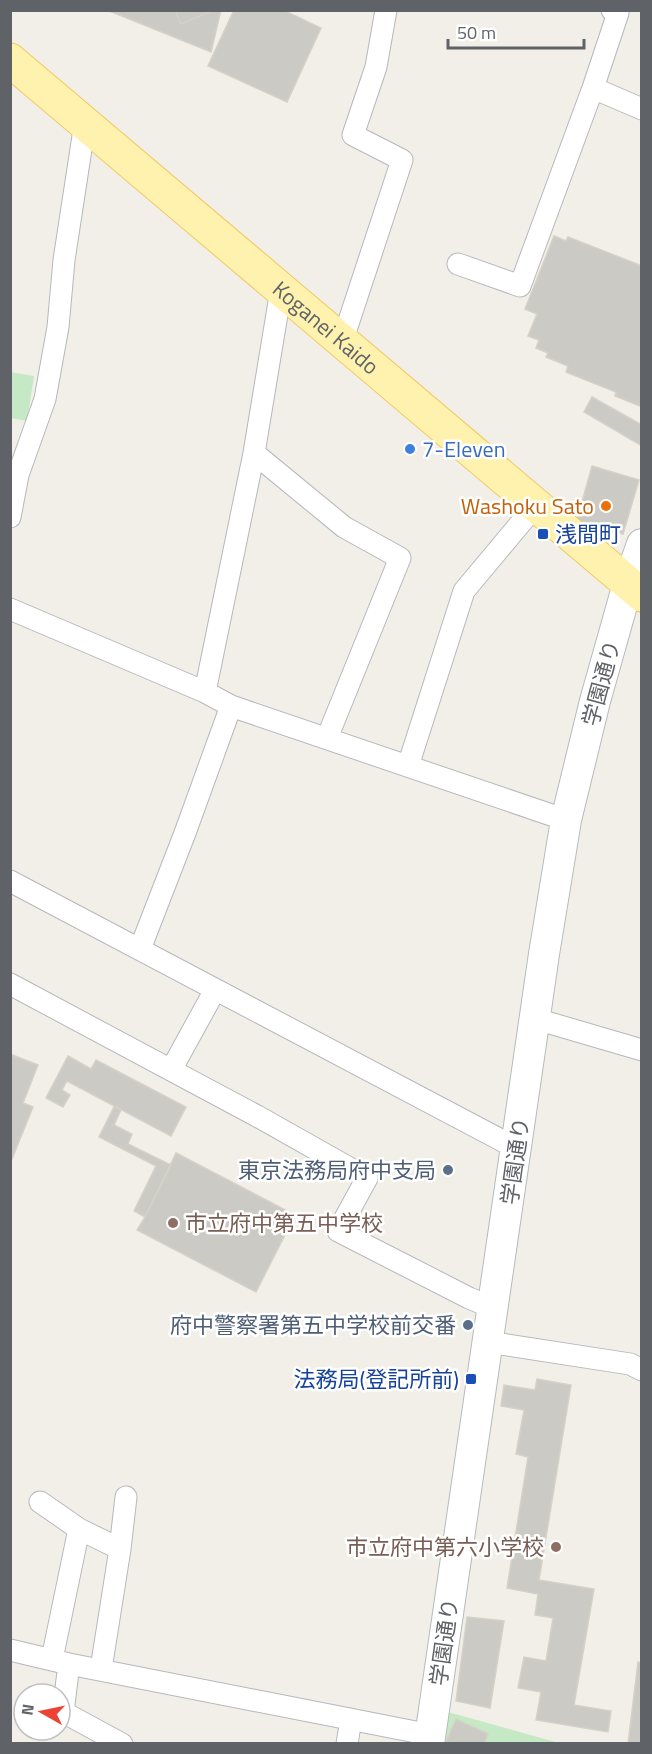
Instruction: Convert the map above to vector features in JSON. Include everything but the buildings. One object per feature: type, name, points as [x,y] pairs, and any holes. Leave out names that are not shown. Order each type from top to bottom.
[{"type":"main road","name":"Koganei Kaido","points":[[10,60],[635,590]]},
{"type":"street","points":[[342,342],[402,160],[353,135],[376,67],[386,10]]},
{"type":"street","points":[[458,264],[519,286],[618,13],[612,10]]},
{"type":"street","points":[[593,87],[642,109]]},
{"type":"street","points":[[10,517],[18,475],[45,399],[58,327],[64,260],[85,123]]},
{"type":"street","points":[[205,692],[254,453],[281,290]]},
{"type":"street","points":[[254,453],[344,527],[400,558],[327,738]]},
{"type":"street","points":[[408,766],[464,591],[535,506]]},
{"type":"street","name":"学園通り","points":[[430,1739],[546,942],[567,820],[595,701],[635,590],[642,544]]},
{"type":"street","points":[[10,609],[205,692],[231,706],[567,820]]},
{"type":"street","points":[[140,949],[231,706]]},
{"type":"street","points":[[10,881],[516,1148]]},
{"type":"street","points":[[10,984],[326,1153],[367,1178],[338,1231],[493,1308]]},
{"type":"street","points":[[171,1070],[215,990]]},
{"type":"street","points":[[536,1019],[642,1050]]},
{"type":"street","points":[[488,1342],[630,1364],[642,1370]]},
{"type":"street","points":[[101,1669],[126,1497]]},
{"type":"street","points":[[40,1502],[79,1529],[120,1549]]},
{"type":"street","points":[[79,1529],[60,1661],[63,1712],[122,1743]]},
{"type":"street","points":[[10,1650],[351,1719],[430,1739]]},
{"type":"street","points":[[347,1743],[351,1719]]},
{"type":"green space","points":[[10,372],[34,376],[27,421],[11,418]]},
{"type":"green space","points":[[444,1711],[559,1743],[439,1744]]},
{"type":"place","name":"7-Eleven","points":[[410,449]]},
{"type":"place","name":"Washoku Sato","points":[[606,506]]},
{"type":"place","name":"浅間町","points":[[543,534]]},
{"type":"place","name":"東京法務局府中支局","points":[[448,1170]]},
{"type":"place","name":"市立府中第五中学校","points":[[173,1223]]},
{"type":"place","name":"府中警察署第五中学校前交番","points":[[468,1325]]},
{"type":"place","name":"法務局(登記所前)","points":[[471,1379]]},
{"type":"place","name":"市立府中第六小学校","points":[[556,1547]]}]
